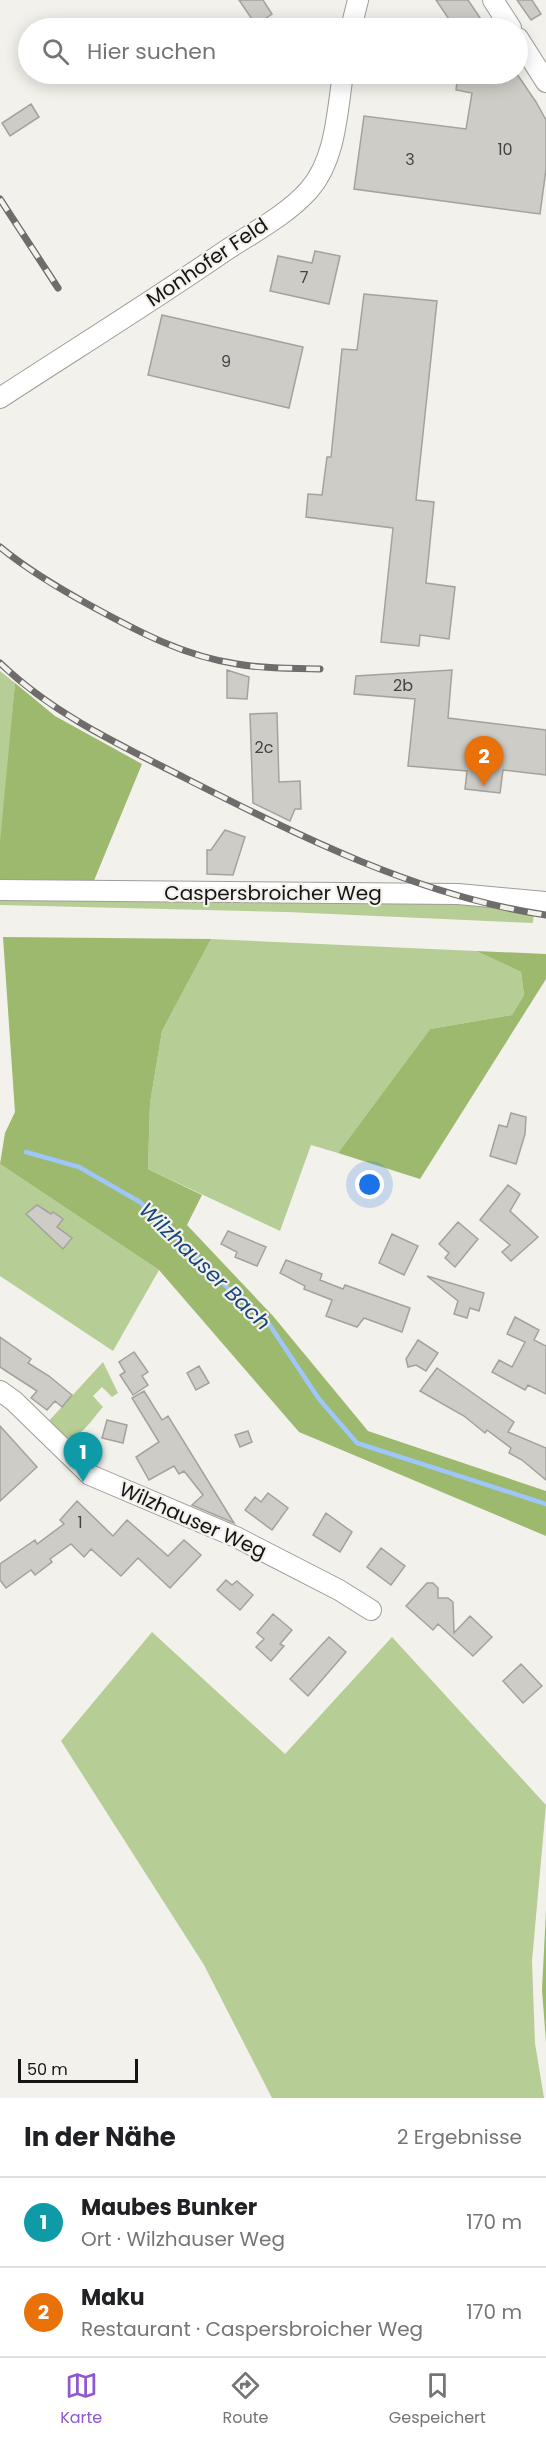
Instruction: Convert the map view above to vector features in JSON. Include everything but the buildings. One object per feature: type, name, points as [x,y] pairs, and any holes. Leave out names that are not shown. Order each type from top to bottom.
[{"type":"street","points":[[354,18],[358,0]]},
{"type":"street","points":[[493,0],[505,18]]},
{"type":"street","points":[[528,54],[546,82]]},
{"type":"street","name":"Monhofer Feld","points":[[0,398],[170,288],[281,213],[309,190],[325,160],[333,137],[341,84]]},
{"type":"street","name":"Caspersbroicher Weg","points":[[0,890],[458,894],[546,902]]},
{"type":"street","name":"Wilzhauser Weg","points":[[0,1391],[14,1401],[90,1475],[236,1537],[339,1590],[371,1610]]},
{"type":"green space","points":[[0,671],[15,683],[1,842],[0,842]]},
{"type":"green space","points":[[15,683],[55,716],[142,764],[93,883],[0,882],[0,842]]},
{"type":"green space","points":[[0,895],[415,900],[534,908],[533,923],[287,912],[0,905]]},
{"type":"green space","points":[[3,937],[211,939],[162,1031],[150,1103],[148,1169],[202,1195],[187,1225],[273,1316],[368,1431],[546,1491],[546,1536],[299,1432],[159,1270],[0,1164],[5,1133],[15,1112]]},
{"type":"green space","points":[[211,939],[476,951],[521,972],[524,995],[512,1015],[430,1029],[338,1153],[311,1145],[280,1231],[148,1169],[150,1103],[162,1031]]},
{"type":"green space","points":[[476,951],[546,954],[546,979],[420,1179],[338,1153],[430,1029],[512,1015],[524,995],[521,972]]},
{"type":"green space","points":[[0,1164],[159,1270],[113,1351],[0,1276]]},
{"type":"green space","points":[[103,1362],[118,1393],[112,1397],[102,1387],[93,1396],[103,1407],[90,1423],[74,1437],[62,1436],[47,1423]]},
{"type":"green space","points":[[152,1632],[285,1754],[392,1637],[546,1805],[532,1961],[535,2043],[544,2098],[272,2098],[204,1965],[61,1741]]},
{"type":"green space","points":[[546,1910],[546,2042],[542,1990]]},
{"type":"waterway","name":"Wilzhauser Bach","points":[[26,1152],[79,1167],[140,1202],[229,1289],[267,1321],[319,1399],[357,1443],[546,1504]]},
{"type":"railway","points":[[0,199],[58,288]]},
{"type":"railway","points":[[0,547],[33,572],[69,593],[127,625],[180,649],[247,666],[320,669]]},
{"type":"railway","points":[[0,663],[42,698],[88,727],[228,800],[316,842],[406,879],[452,894],[546,915]]},
{"type":"place","name":"Maku","points":[[484,786]]},
{"type":"place","name":"Maubes Bunker","points":[[83,1482]]}]
